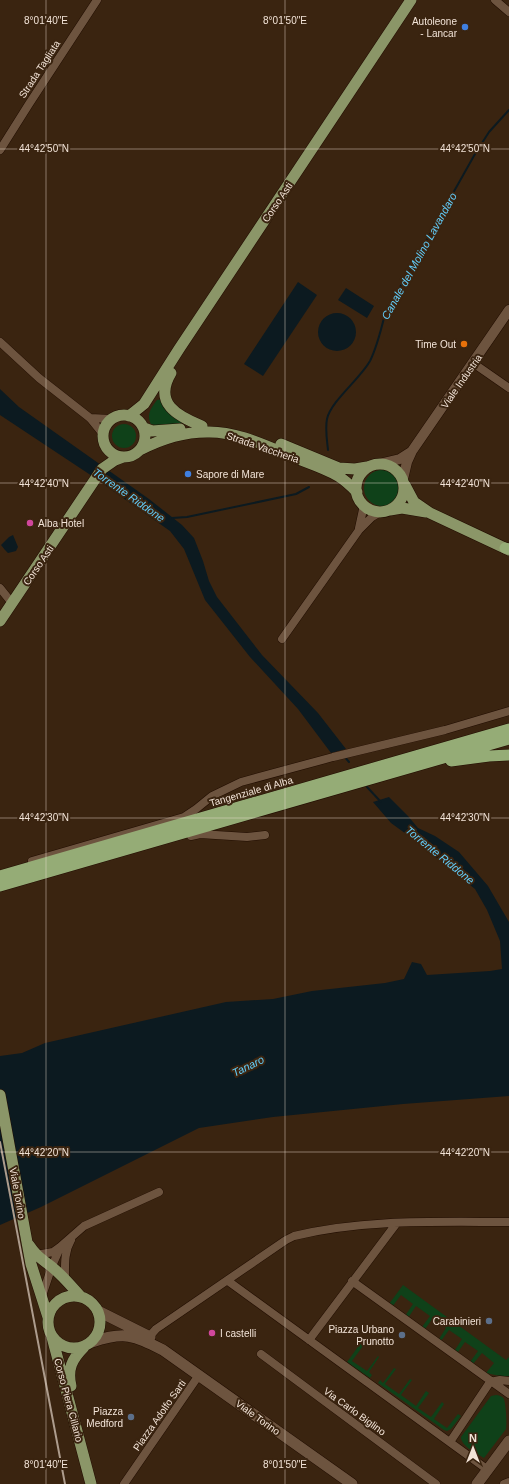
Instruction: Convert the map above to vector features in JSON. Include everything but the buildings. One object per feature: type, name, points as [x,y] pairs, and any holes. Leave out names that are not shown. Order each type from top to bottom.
[{"type":"highway","points":[[469,740],[509,725]]},
{"type":"highway","name":"Tangenziale di Alba","points":[[0,886],[469,740],[509,729]]},
{"type":"highway","name":"Tangenziale di Alba","points":[[0,876],[509,739]]},
{"type":"highway","points":[[397,770],[458,760],[509,755]]},
{"type":"main road","name":"Corso Asti","points":[[144,404],[411,0]]},
{"type":"main road","points":[[202,426],[183,418],[172,410],[167,402],[164,389],[174,368],[235,277],[241,256]]},
{"type":"main road","points":[[129,416],[144,404]]},
{"type":"main road","points":[[143,426],[138,420],[123,415],[111,419],[107,423],[104,439],[103,467],[123,457],[135,454],[140,450],[145,440],[143,426],[144,404]]},
{"type":"main road","name":"Strada Vaccheria","points":[[143,426],[152,431],[202,426],[224,428],[256,435],[305,453],[339,468],[355,469],[367,467]]},
{"type":"main road","name":"Strada Vaccheria","points":[[140,450],[153,443],[183,434],[209,432],[224,433],[259,443],[328,471],[340,477],[356,492]]},
{"type":"main road","points":[[104,439],[112,453],[123,457]]},
{"type":"main road","points":[[430,513],[402,508],[374,511],[364,505],[359,499],[356,492],[358,478],[367,467],[375,464],[382,463],[395,468],[414,502],[430,513],[508,549]]},
{"type":"main road","name":"Corso Asti","points":[[0,621],[103,467]]},
{"type":"main road","points":[[385,511],[397,506],[401,500],[404,493],[404,482]]},
{"type":"main road","name":"Viale Torino","points":[[0,1095],[31,1264],[48,1317]]},
{"type":"main road","name":"Viale Torino","points":[[27,1243],[36,1255],[52,1266],[82,1297]]},
{"type":"main road","points":[[68,1297],[82,1297],[88,1300],[98,1311],[100,1325],[98,1334],[88,1345],[74,1349],[64,1347],[52,1337],[48,1324],[48,1317],[51,1310],[60,1300],[68,1297]]},
{"type":"main road","name":"Viale Torino","points":[[98,1311],[149,1336],[164,1350],[352,1484]]},
{"type":"main road","name":"Viale Torino","points":[[88,1345],[110,1336],[119,1335],[132,1336],[164,1350]]},
{"type":"main road","name":"Corso Piera Cillario","points":[[52,1337],[91,1484]]},
{"type":"main road","name":"Corso Piera Cillario","points":[[85,1463],[81,1430],[70,1382],[69,1371],[73,1360],[88,1345]]},
{"type":"main road","points":[[477,1484],[509,1441]]},
{"type":"street","name":"Strada Tagliata","points":[[0,150],[97,0]]},
{"type":"street","points":[[495,0],[509,12]]},
{"type":"street","name":"Viale Industria","points":[[404,482],[405,466],[412,451],[509,310]]},
{"type":"street","points":[[0,342],[39,378],[90,418],[104,439]]},
{"type":"street","points":[[473,364],[509,388]]},
{"type":"street","points":[[90,418],[111,419]]},
{"type":"street","name":"Viale Industria","points":[[382,463],[400,459],[412,451]]},
{"type":"street","points":[[282,639],[358,530],[362,521],[364,505]]},
{"type":"street","points":[[358,530],[372,517],[385,511]]},
{"type":"street","points":[[0,588],[12,603]]},
{"type":"street","points":[[0,870],[184,817],[212,796],[234,785],[333,757],[445,730],[509,711]]},
{"type":"street","points":[[0,892],[194,835],[216,834],[247,837],[265,835]]},
{"type":"street","points":[[36,1255],[47,1254],[60,1247],[84,1226],[159,1192]]},
{"type":"street","points":[[149,1336],[156,1329],[294,1236],[352,1227],[396,1224],[509,1222]]},
{"type":"street","points":[[309,1340],[396,1224]]},
{"type":"street","points":[[65,1279],[66,1249],[75,1233]]},
{"type":"street","points":[[42,1296],[60,1247]]},
{"type":"street","points":[[228,1281],[488,1470]]},
{"type":"street","points":[[352,1282],[490,1382],[509,1394]]},
{"type":"street","name":"Via Carlo Biglino","points":[[261,1354],[436,1484]]},
{"type":"street","name":"Piazza Adolfo Sarti","points":[[124,1484],[199,1375]]},
{"type":"street","points":[[450,1442],[490,1382],[500,1380],[509,1381]]},
{"type":"street","points":[[504,1484],[509,1482]]},
{"type":"green space","points":[[163,399],[187,423],[168,428],[151,424],[149,415],[151,409],[157,400]]},
{"type":"green space","points":[[124,424],[132,428],[136,436],[132,444],[124,448],[116,444],[112,436],[116,428]]},
{"type":"green space","points":[[382,470],[392,473],[397,478],[400,488],[397,498],[392,503],[382,506],[372,503],[367,498],[364,488],[367,478],[372,473]]},
{"type":"green space","points":[[403,1285],[506,1360],[509,1357],[509,1376],[505,1377],[486,1373],[494,1363],[482,1353],[473,1364],[470,1362],[478,1351],[465,1342],[458,1352],[455,1350],[462,1339],[449,1330],[441,1341],[439,1339],[446,1328],[433,1318],[425,1329],[422,1327],[430,1316],[416,1306],[408,1318],[405,1316],[413,1304],[401,1295],[392,1307],[389,1304]]},
{"type":"green space","points":[[360,1344],[363,1346],[352,1361],[367,1371],[378,1356],[379,1357],[369,1372],[372,1375],[370,1378],[347,1362]]},
{"type":"green space","points":[[394,1368],[396,1369],[385,1384],[399,1394],[410,1379],[412,1380],[401,1395],[416,1406],[426,1391],[429,1393],[418,1408],[431,1417],[442,1402],[444,1404],[434,1419],[447,1428],[458,1414],[461,1416],[451,1429],[447,1431],[444,1430],[378,1383],[380,1380],[383,1383]]},
{"type":"green space","points":[[496,1395],[504,1399],[506,1429],[484,1458],[466,1446],[461,1437],[491,1396]]},
{"type":"water","points":[[298,282],[317,295],[263,376],[244,364]]},
{"type":"water","points":[[346,288],[374,306],[367,318],[338,300]]},
{"type":"water","points":[[333,313],[341,313],[351,318],[355,325],[355,339],[351,346],[341,351],[333,351],[323,346],[321,343],[318,336],[318,328],[323,318],[326,316]]},
{"type":"water","points":[[0,389],[19,407],[149,499],[182,525],[194,538],[209,581],[217,597],[262,655],[318,713],[346,749],[331,753],[298,709],[250,657],[205,600],[184,549],[170,531],[89,474],[0,415]]},
{"type":"water","points":[[13,535],[18,547],[16,551],[8,553],[1,545]]},
{"type":"water","name":"Tanaro","points":[[389,797],[418,828],[435,836],[459,852],[488,886],[509,922],[509,1096],[403,1104],[273,1117],[199,1128],[41,1207],[0,1225],[0,1056],[22,1053],[45,1043],[226,1002],[273,999],[312,991],[385,983],[404,979],[412,962],[421,964],[427,975],[502,969],[500,941],[487,910],[475,889],[391,823],[373,802]]},
{"type":"waterway","name":"Canale del Molino Lavandaro","points":[[328,450],[326,427],[330,412],[340,397],[360,375],[370,361],[377,344],[385,314],[475,154],[489,132],[509,110]]},
{"type":"waterway","name":"Canale del Molino Lavandaro","points":[[172,518],[187,517],[296,494],[309,487]]},
{"type":"waterway","name":"Torrente Riddone","points":[[344,756],[349,762]]},
{"type":"waterway","name":"Torrente Riddone","points":[[367,787],[381,802]]},
{"type":"railway","points":[[0,1142],[65,1484]]},
{"type":"place","name":"Autoleone - Lancar","points":[[465,27]]},
{"type":"place","name":"Time Out","points":[[464,344]]},
{"type":"place","name":"Sapore di Mare","points":[[188,474]]},
{"type":"place","name":"Alba Hotel","points":[[30,523]]},
{"type":"place","name":"Carabinieri","points":[[489,1321]]},
{"type":"place","name":"I castelli","points":[[212,1333]]},
{"type":"place","name":"Piazza Urbano Prunotto","points":[[402,1335]]},
{"type":"place","name":"Piazza Medford","points":[[131,1417]]}]
